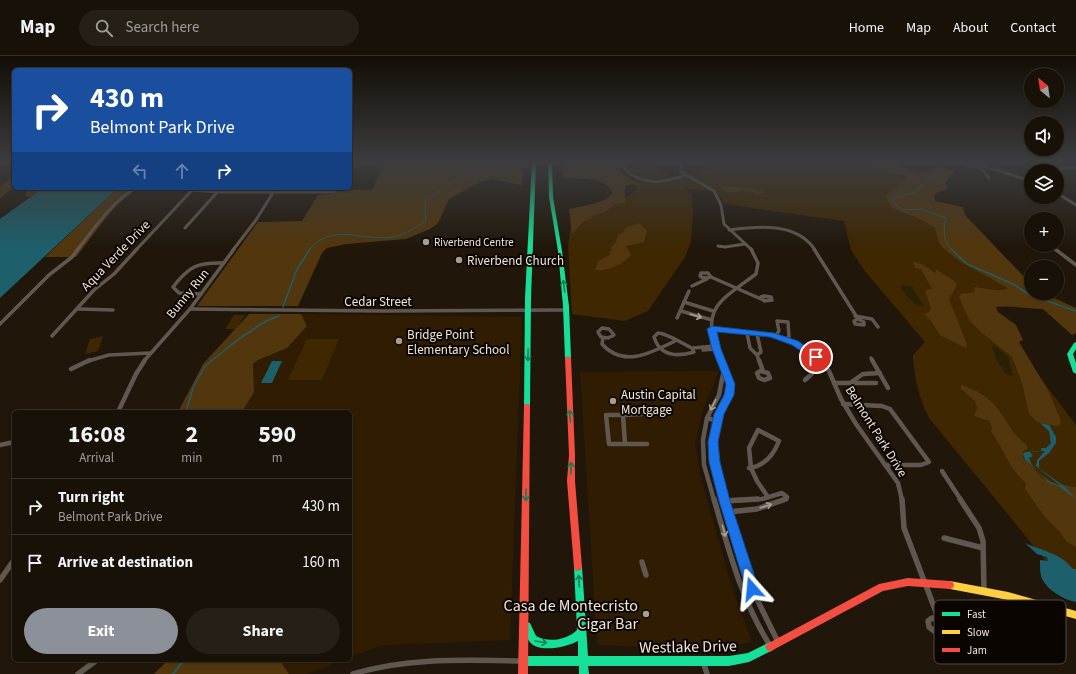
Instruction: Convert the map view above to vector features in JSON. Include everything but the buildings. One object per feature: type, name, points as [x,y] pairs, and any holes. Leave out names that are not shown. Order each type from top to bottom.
[{"type":"main road","points":[[523,674],[528,311],[533,191]]},
{"type":"main road","points":[[551,191],[560,251],[566,310],[572,455],[571,481],[576,535],[582,631],[582,662],[584,674]]},
{"type":"main road","points":[[1076,344],[1070,353],[1070,361],[1076,372]]},
{"type":"main road","name":"Westlake Drive","points":[[523,661],[729,661],[749,658],[878,589],[905,582],[923,582],[984,592],[1016,600]]},
{"type":"main road","points":[[524,611],[528,630],[535,641],[546,643],[571,641],[582,631]]},
{"type":"main road","name":"Westlake Drive","points":[[1066,612],[1076,615]]},
{"type":"street","points":[[0,324],[49,275],[72,257],[104,217],[131,191]]},
{"type":"street","name":"Aqua Verde Drive","points":[[52,336],[79,309],[94,290],[114,274],[191,191]]},
{"type":"street","points":[[211,191],[334,192]]},
{"type":"street","points":[[713,191],[720,201],[722,220],[729,230],[754,253],[758,260],[758,270],[752,278],[722,300],[713,311],[712,329],[716,348],[724,369],[730,379],[730,390],[718,421],[713,442],[714,462],[725,504],[752,589],[778,642]]},
{"type":"street","points":[[185,228],[218,192]]},
{"type":"street","name":"Bunny Run","points":[[119,410],[136,374],[150,353],[190,309],[256,220],[273,192]]},
{"type":"street","points":[[1064,198],[1076,205]]},
{"type":"street","points":[[729,230],[757,226],[771,227],[795,233],[806,239],[811,244],[856,318],[872,319],[876,321],[878,327]]},
{"type":"street","points":[[718,246],[725,247],[745,244]]},
{"type":"street","points":[[1058,252],[1076,265]]},
{"type":"street","points":[[201,294],[179,293],[173,287],[186,270],[191,267],[209,262],[224,263]]},
{"type":"street","points":[[692,286],[709,278],[761,298]]},
{"type":"street","points":[[677,318],[681,311],[680,308],[689,291]]},
{"type":"street","points":[[684,302],[713,311]]},
{"type":"street","points":[[79,309],[113,310]]},
{"type":"street","name":"Cedar Street","points":[[190,309],[566,310]]},
{"type":"street","points":[[681,311],[712,320]]},
{"type":"street","points":[[775,336],[779,331],[776,321],[788,322],[790,332],[789,337],[785,339]]},
{"type":"street","name":"Belmont Park Drive","points":[[712,329],[775,336],[785,339],[810,352],[826,367],[843,404],[885,465],[901,492],[904,528],[934,608]]},
{"type":"street","points":[[693,349],[694,352],[688,355],[666,353],[656,346],[655,334],[662,333],[693,349],[716,348]]},
{"type":"street","points":[[747,333],[750,348],[752,352],[757,355],[763,371]]},
{"type":"street","points":[[757,334],[761,352],[757,355]]},
{"type":"street","points":[[603,338],[602,344],[604,349],[615,355],[644,356],[660,350],[675,341]]},
{"type":"street","points":[[71,369],[105,354],[150,353]]},
{"type":"street","points":[[871,358],[888,388]]},
{"type":"street","points":[[805,380],[816,370],[826,367]]},
{"type":"street","points":[[724,369],[719,395],[707,418],[703,440],[704,465],[736,575],[757,625],[771,647]]},
{"type":"street","points":[[850,383],[863,374],[880,373]]},
{"type":"street","points":[[834,382],[876,383]]},
{"type":"street","points":[[843,404],[882,406],[890,409],[929,462],[921,465],[885,465]]},
{"type":"street","points":[[642,414],[606,415],[609,444],[647,444]]},
{"type":"street","points":[[623,415],[625,444]]},
{"type":"street","points":[[707,418],[718,421]]},
{"type":"street","points":[[749,468],[757,467],[764,463],[771,456],[779,441],[761,430],[758,430],[750,444],[749,468],[758,484],[768,497]]},
{"type":"street","points":[[0,445],[12,442]]},
{"type":"street","points":[[942,471],[979,528],[983,548],[984,592]]},
{"type":"street","points":[[716,506],[768,497],[782,493],[787,497],[785,500],[757,509],[728,512]]},
{"type":"street","points":[[944,538],[983,548]]},
{"type":"street","points":[[642,562],[646,574]]},
{"type":"street","points":[[0,580],[12,563]]},
{"type":"street","name":"Westlake Drive","points":[[353,674],[373,667],[406,662],[523,661]]},
{"type":"street","points":[[703,661],[707,674]]},
{"type":"street","points":[[78,674],[95,662]]},
{"type":"shaded area","points":[[0,191],[9,191],[0,198]]},
{"type":"shaded area","points":[[23,191],[39,191],[32,196],[26,197],[26,191]]},
{"type":"shaded area","points":[[115,191],[135,191],[113,210],[76,257],[45,257]]},
{"type":"shaded area","points":[[335,191],[464,191],[449,199],[438,223],[430,229],[406,239],[346,244],[327,248],[322,253],[298,306],[197,306],[258,222],[302,221],[318,195],[333,194]]},
{"type":"shaded area","points":[[612,191],[625,191],[625,203],[615,204],[605,212],[592,216],[592,218],[584,221],[572,234],[569,209],[599,202],[609,197],[613,193]]},
{"type":"shaded area","points":[[687,191],[692,196],[693,213],[691,242],[685,257],[648,311],[625,321],[572,314],[568,246],[571,224],[635,192]]},
{"type":"shaded area","points":[[714,191],[916,191],[1014,291],[983,302],[1076,425],[1076,599],[929,418],[918,389],[913,358],[913,355],[925,342],[864,270],[851,250],[844,221],[724,204],[716,191]]},
{"type":"shaded area","points":[[725,191],[739,191],[729,193]]},
{"type":"shaded area","points":[[746,191],[768,192],[757,194]]},
{"type":"shaded area","points":[[891,191],[943,191],[934,195],[935,201],[963,207],[965,215],[1024,277],[1024,300],[1058,300],[1076,308],[1076,333],[1072,335],[1043,309],[1008,306],[996,307],[998,312],[1016,325],[1023,340],[1019,342],[1049,392],[1061,421],[1060,425],[1056,426],[1037,422],[1029,414],[1022,383],[1012,357],[982,333],[969,320],[959,297],[961,294],[975,292],[974,287],[997,290],[1008,288],[961,262],[944,249],[939,243],[935,228],[922,220],[892,208],[886,197]]},
{"type":"shaded area","points":[[639,223],[647,230],[644,242],[626,246],[631,255],[620,264],[610,269],[595,270],[598,261],[610,255],[609,252],[612,250],[610,248],[616,242],[618,235],[624,232],[625,228]]},
{"type":"shaded area","points":[[913,261],[924,265],[935,273],[936,271],[934,270],[937,270],[956,282],[957,285],[949,299],[967,344],[966,348],[940,335],[931,321],[924,314],[929,312],[931,309],[925,290],[932,289],[921,269],[915,268]]},
{"type":"shaded area","points":[[249,314],[301,314],[307,326],[287,348],[258,360],[253,364],[254,392],[243,410],[179,410],[203,364]]},
{"type":"shaded area","points":[[301,314],[522,317],[510,640],[383,645],[352,656],[352,410],[243,410],[248,402],[253,364]]},
{"type":"shaded area","points":[[234,315],[245,315],[236,329],[225,329]]},
{"type":"shaded area","points":[[103,336],[98,351],[85,354],[90,339]]},
{"type":"shaded area","points":[[307,339],[339,339],[322,380],[288,380]]},
{"type":"shaded area","points":[[719,371],[703,410],[695,443],[700,474],[733,590],[752,642],[721,647],[646,647],[597,645],[580,372]]},
{"type":"shaded area","points":[[961,385],[986,397],[999,410],[1019,439],[1027,445],[1027,449],[1023,452],[1023,457],[1043,479],[1076,487],[1076,547],[1066,541],[1060,532],[1044,516],[1025,489],[1026,483],[1015,471],[995,438],[991,431],[992,428],[989,421],[974,416],[977,408],[975,401],[961,389]]},
{"type":"shaded area","points":[[166,662],[281,662],[289,674],[154,674]]},
{"type":"shaded area","points":[[281,662],[338,662],[307,674],[289,674]]},
{"type":"sand","points":[[902,285],[913,287],[913,290],[924,306],[914,303],[901,288]]},
{"type":"sand","points":[[994,345],[1008,357],[1013,376],[1006,374],[998,363],[992,347]]},
{"type":"water","points":[[39,191],[115,191],[0,298],[0,219]]},
{"type":"water","points":[[272,361],[282,361],[272,383],[261,383]]},
{"type":"water","points":[[1040,423],[1049,425],[1056,437],[1056,443],[1049,453],[1039,461],[1039,468],[1065,487],[1076,499],[1060,487],[1048,482],[1025,459],[1023,454],[1025,452],[1041,451],[1041,448],[1046,448],[1051,443],[1049,431]],"holes":[[[1045,451],[1037,460],[1036,466],[1061,486],[1047,479],[1037,471],[1030,462],[1029,458],[1033,456],[1030,452]]]},
{"type":"water","points":[[1025,543],[1063,559],[1073,569],[1076,569],[1076,602],[1066,599],[1046,585],[1041,576],[1040,560],[1048,561],[1047,557],[1037,554]]},
{"type":"waterway","points":[[310,249],[318,241],[328,236],[338,234],[381,238],[393,237],[402,234],[426,221],[425,200],[439,191]]},
{"type":"waterway","points":[[916,191],[913,193],[897,197],[892,202],[903,210],[921,209],[946,218],[944,235],[951,249]]},
{"type":"waterway","points":[[283,307],[297,269],[310,249]]},
{"type":"waterway","points":[[951,249],[967,264],[1013,284],[1030,295],[1076,311]]},
{"type":"waterway","points":[[187,410],[193,388],[205,366],[240,338],[266,321],[279,316]]},
{"type":"waterway","points":[[173,674],[182,662]]},
{"type":"traffic: fast","points":[[527,406],[528,298],[533,191]]},
{"type":"traffic: fast","points":[[551,191],[560,251],[566,306],[568,358]]},
{"type":"traffic: fast","points":[[1076,344],[1070,354],[1076,372]]},
{"type":"traffic: fast","points":[[578,567],[584,674]]},
{"type":"traffic: fast","points":[[527,626],[533,639],[538,642],[551,644],[565,642],[577,636],[581,632]]},
{"type":"traffic: fast","points":[[523,661],[729,661],[749,657],[770,647]]},
{"type":"traffic: slow","points":[[950,585],[1022,600]]},
{"type":"traffic: slow","points":[[1066,612],[1076,615]]},
{"type":"traffic: jam","points":[[568,358],[572,455],[571,481],[578,567]]},
{"type":"traffic: jam","points":[[523,674],[527,406]]},
{"type":"traffic: jam","points":[[770,647],[882,587],[908,582],[950,585]]},
{"type":"place","name":"Riverbend Centre","points":[[426,242]]},
{"type":"place","name":"Riverbend Church","points":[[459,260]]},
{"type":"place","name":"Bridge Point Elementary School","points":[[399,341]]},
{"type":"place","name":"Austin Capital Mortgage","points":[[613,401]]},
{"type":"place","name":"Casa de Montecristo Cigar Bar","points":[[646,614]]},
{"type":"route","points":[[752,589],[740,547],[724,501],[714,462],[713,442],[719,414],[729,395],[731,384],[716,349],[712,329],[771,335],[795,343],[816,357]]}]
